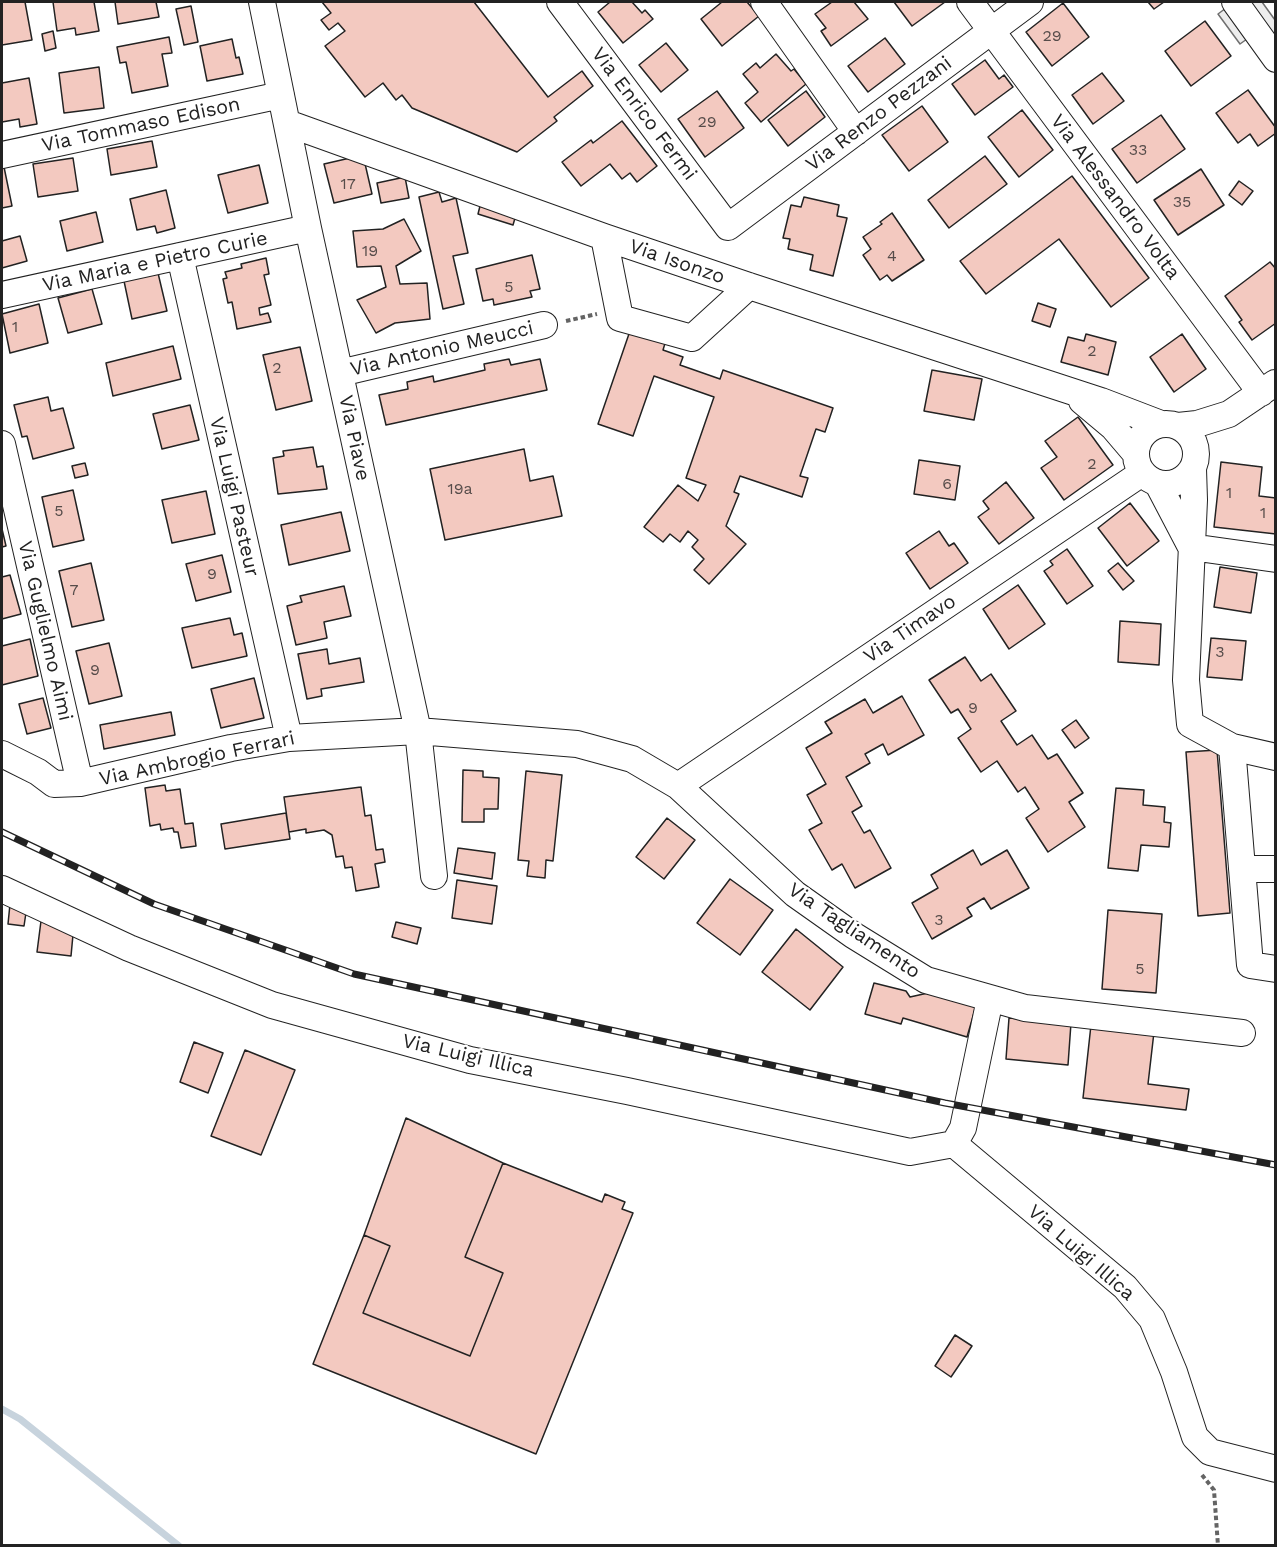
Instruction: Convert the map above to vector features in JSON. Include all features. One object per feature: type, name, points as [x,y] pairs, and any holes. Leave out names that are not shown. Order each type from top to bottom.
[{"type":"street","name":"Via Piave","points":[[262,2],[308,228],[418,731],[434,876]]},
{"type":"street","name":"Via Enrico Fermi","points":[[560,2],[728,227]]},
{"type":"street","points":[[764,2],[856,132]]},
{"type":"street","name":"Via Alessandro Volta","points":[[970,2],[1268,388]]},
{"type":"street","name":"Via Renzo Pezzani","points":[[728,227],[1030,2]]},
{"type":"street","points":[[1235,2],[1275,59]]},
{"type":"street","name":"Via Tommaso Edison","points":[[2,155],[281,95]]},
{"type":"street","name":"Via Isonzo","points":[[287,123],[604,237],[1169,425]]},
{"type":"street","name":"Via Maria e Pietro Curie","points":[[2,295],[308,228]]},
{"type":"street","points":[[604,237],[620,318],[692,338],[749,286]]},
{"type":"street","name":"Via Luigi Pasteur","points":[[180,256],[289,738]]},
{"type":"street","name":"Via Antonio Meucci","points":[[340,372],[544,325]]},
{"type":"street","points":[[1229,414],[1183,480],[1166,485],[1145,470],[1138,441],[1148,429],[1169,425],[1197,424],[1229,414],[1268,388]]},
{"type":"street","name":"Via Isonzo","points":[[1071,391],[1113,427],[1145,470],[1191,547]]},
{"type":"street","points":[[1169,425],[1184,430],[1195,446],[1186,680],[1190,724],[1232,747],[1275,757]]},
{"type":"street","name":"Via Guglielmo Aimi","points":[[2,444],[80,783]]},
{"type":"street","name":"Via Timavo","points":[[678,786],[1145,470]]},
{"type":"street","points":[[1191,547],[1275,559]]},
{"type":"street","name":"Via Ambrogio Ferrari","points":[[2,754],[38,772],[54,784],[80,783],[231,748],[289,738],[418,731],[578,744],[632,759],[678,786]]},
{"type":"street","points":[[1232,747],[1250,965],[1275,969]]},
{"type":"street","name":"Via Tagliamento","points":[[678,786],[795,894],[853,935],[926,980],[1025,1008],[1242,1033]]},
{"type":"street","points":[[1242,869],[1275,869]]},
{"type":"street","name":"Via Luigi Illica","points":[[2,889],[129,948],[272,1005],[470,1060],[627,1091],[881,1147],[910,1152],[954,1144],[1125,1287],[1139,1303],[1152,1319],[1174,1372],[1195,1437],[1210,1452]]},
{"type":"street","points":[[954,1144],[963,1128],[990,999]]},
{"type":"street","points":[[1210,1452],[1275,1468]]},
{"type":"path","points":[[544,325],[618,310]]},
{"type":"path","points":[[1210,1452],[1202,1475],[1214,1490],[1218,1545]]},
{"type":"shaded area","points":[[1250,2],[1262,2],[1275,20],[1275,36]]},
{"type":"shaded area","points":[[1226,8],[1247,39],[1240,44],[1218,14]]},
{"type":"building","points":[[2,2],[25,2],[32,40],[2,45]]},
{"type":"building","points":[[53,2],[94,2],[99,31],[76,35],[75,28],[57,31]]},
{"type":"building","points":[[115,2],[156,2],[159,17],[118,24]]},
{"type":"building","points":[[322,2],[474,2],[548,97],[582,71],[593,86],[554,117],[557,121],[517,152],[412,108],[402,95],[396,100],[383,83],[365,97],[325,46],[345,31],[338,23],[329,30],[321,20],[331,13]]},
{"type":"building","points":[[610,2],[632,2],[642,13],[645,10],[653,19],[623,43],[598,12]]},
{"type":"building","points":[[722,2],[747,2],[759,16],[722,46],[701,19]]},
{"type":"building","points":[[832,2],[854,2],[868,19],[831,46],[821,31],[826,28],[815,14]]},
{"type":"building","points":[[894,2],[945,2],[912,26]]},
{"type":"building","points":[[1148,2],[1164,2],[1154,9]]},
{"type":"building","points":[[1063,3],[1089,37],[1052,66],[1026,32]]},
{"type":"building","points":[[191,6],[198,42],[184,45],[176,9]]},
{"type":"building","points":[[1205,21],[1231,56],[1191,86],[1165,51]]},
{"type":"building","points":[[53,31],[56,48],[45,51],[42,34]]},
{"type":"building","points":[[169,37],[172,53],[162,54],[168,86],[132,93],[126,62],[120,63],[117,47]]},
{"type":"building","points":[[885,38],[905,64],[868,92],[848,66]]},
{"type":"building","points":[[232,39],[236,58],[239,57],[243,74],[207,81],[200,46]]},
{"type":"building","points":[[666,43],[688,70],[661,92],[639,65]]},
{"type":"building","points":[[776,54],[791,71],[794,69],[806,84],[761,122],[745,103],[758,92],[743,74],[756,63],[760,68]]},
{"type":"building","points":[[985,60],[999,79],[1004,75],[1013,87],[975,115],[952,84]]},
{"type":"building","points":[[99,67],[104,108],[64,113],[59,73]]},
{"type":"building","points":[[1102,73],[1124,101],[1093,124],[1072,95]]},
{"type":"building","points":[[29,78],[37,124],[20,127],[19,119],[2,122],[2,83]]},
{"type":"building","points":[[1248,90],[1276,128],[1276,133],[1258,146],[1250,134],[1238,143],[1216,113]]},
{"type":"building","points":[[717,91],[744,128],[705,157],[678,119]]},
{"type":"building","points":[[806,91],[825,117],[788,146],[768,120]]},
{"type":"building","points":[[922,106],[948,142],[909,171],[882,135]]},
{"type":"building","points":[[1022,110],[1053,150],[1019,177],[988,137]]},
{"type":"building","points":[[1161,115],[1185,149],[1137,183],[1112,149]]},
{"type":"building","points":[[622,121],[657,166],[637,182],[630,173],[622,179],[610,164],[581,186],[562,162],[591,140],[593,143]]},
{"type":"building","points":[[152,141],[157,167],[111,175],[107,149]]},
{"type":"building","points":[[363,155],[372,194],[334,203],[324,164]]},
{"type":"building","points":[[985,156],[1007,184],[949,228],[928,200]]},
{"type":"building","points":[[73,158],[78,191],[38,197],[33,164]]},
{"type":"building","points":[[259,165],[268,203],[228,213],[218,175]]},
{"type":"building","points":[[2,167],[4,167],[12,206],[2,208]]},
{"type":"building","points":[[1201,169],[1224,205],[1178,235],[1154,200]]},
{"type":"building","points":[[1072,176],[1149,278],[1111,307],[1059,239],[986,294],[960,261]]},
{"type":"building","points":[[405,177],[409,198],[381,203],[377,183]]},
{"type":"building","points":[[1239,181],[1253,191],[1242,205],[1229,195]]},
{"type":"building","points":[[166,190],[175,228],[157,233],[155,226],[137,230],[130,199]]},
{"type":"building","points":[[439,192],[442,202],[456,198],[468,253],[453,256],[464,304],[443,309],[419,197]]},
{"type":"building","points":[[804,197],[839,205],[837,216],[847,218],[833,276],[810,270],[813,255],[788,249],[790,239],[783,238],[791,205],[801,207]]},
{"type":"building","points":[[482,198],[518,208],[513,225],[478,214]]},
{"type":"building","points":[[96,212],[103,242],[67,251],[60,221]]},
{"type":"building","points":[[892,213],[924,260],[892,281],[887,275],[880,280],[863,255],[871,249],[863,237],[882,224],[880,222]]},
{"type":"building","points":[[404,219],[421,251],[396,266],[400,284],[427,283],[430,319],[395,323],[376,333],[357,300],[386,287],[381,266],[357,267],[353,231],[383,229]]},
{"type":"building","points":[[20,236],[27,261],[2,268],[2,241]]},
{"type":"building","points":[[532,255],[540,289],[530,291],[532,297],[494,305],[493,299],[483,301],[476,269]]},
{"type":"building","points":[[266,258],[269,274],[264,275],[271,305],[259,308],[260,315],[268,313],[271,322],[237,329],[232,302],[228,303],[223,279],[227,278],[225,272],[242,268],[241,264]]},
{"type":"building","points":[[1270,262],[1276,269],[1276,323],[1252,340],[1239,322],[1242,320],[1225,296]]},
{"type":"building","points":[[158,273],[167,311],[132,319],[124,281]]},
{"type":"building","points":[[92,289],[102,324],[68,333],[58,298]]},
{"type":"building","points":[[1038,303],[1056,309],[1050,327],[1032,321]]},
{"type":"building","points":[[39,304],[48,343],[10,353],[2,314]]},
{"type":"building","points":[[631,328],[666,340],[663,350],[683,357],[680,365],[720,379],[723,370],[833,408],[825,432],[816,429],[800,476],[808,478],[802,497],[740,476],[734,492],[739,494],[726,526],[746,544],[709,584],[694,570],[704,559],[692,547],[698,540],[688,531],[680,542],[670,534],[663,542],[644,527],[678,485],[698,501],[706,485],[686,478],[714,397],[654,376],[633,436],[598,424]]},
{"type":"building","points":[[1086,334],[1116,342],[1108,375],[1061,362],[1068,337],[1084,341]]},
{"type":"building","points":[[1182,334],[1206,369],[1174,392],[1150,357]]},
{"type":"building","points":[[173,346],[181,379],[113,396],[106,363]]},
{"type":"building","points":[[300,347],[312,401],[276,410],[263,355]]},
{"type":"building","points":[[509,359],[511,365],[540,359],[547,390],[386,425],[379,395],[408,389],[407,382],[433,376],[434,382],[485,370],[484,364]]},
{"type":"building","points":[[932,370],[982,379],[974,420],[924,411]]},
{"type":"building","points":[[48,397],[51,411],[63,408],[74,448],[33,459],[27,436],[22,437],[14,405]]},
{"type":"building","points":[[190,405],[199,440],[162,449],[153,414]]},
{"type":"building","points":[[1078,417],[1113,465],[1064,500],[1041,468],[1057,457],[1045,441]]},
{"type":"building","points":[[313,447],[317,467],[323,466],[327,489],[278,494],[273,458],[284,456],[283,451]]},
{"type":"building","points":[[524,449],[530,481],[553,476],[562,516],[445,540],[430,469]]},
{"type":"building","points":[[919,460],[960,466],[955,500],[914,494]]},
{"type":"building","points":[[1221,462],[1262,467],[1259,496],[1276,498],[1276,534],[1214,527]]},
{"type":"building","points":[[85,463],[88,475],[75,478],[72,466]]},
{"type":"building","points":[[1006,482],[1034,518],[999,544],[978,517],[989,509],[983,501]]},
{"type":"building","points":[[73,490],[84,540],[53,547],[42,497]]},
{"type":"building","points":[[206,491],[215,534],[172,543],[162,500]]},
{"type":"building","points":[[1130,503],[1159,541],[1127,566],[1098,528]]},
{"type":"building","points":[[341,512],[350,551],[289,565],[281,525]]},
{"type":"building","points":[[2,529],[6,546],[2,547]]},
{"type":"building","points":[[939,531],[949,546],[954,543],[968,563],[930,589],[906,553]]},
{"type":"building","points":[[1067,549],[1093,586],[1067,604],[1044,571],[1053,565],[1050,561]]},
{"type":"building","points":[[222,555],[231,592],[196,601],[186,564]]},
{"type":"building","points":[[91,563],[104,620],[72,627],[59,571]]},
{"type":"building","points":[[1118,563],[1134,581],[1123,590],[1108,571]]},
{"type":"building","points":[[1220,567],[1257,573],[1251,613],[1214,607]]},
{"type":"building","points":[[10,575],[21,614],[2,619],[2,577]]},
{"type":"building","points":[[1018,585],[1045,624],[1009,649],[983,609]]},
{"type":"building","points":[[344,586],[351,616],[324,622],[327,638],[296,645],[287,606],[302,602],[300,596]]},
{"type":"building","points":[[230,618],[234,635],[242,633],[247,656],[192,668],[182,628]]},
{"type":"building","points":[[1120,621],[1161,624],[1159,665],[1118,662]]},
{"type":"building","points":[[1211,638],[1246,641],[1242,680],[1207,677]]},
{"type":"building","points":[[30,639],[38,676],[2,685],[2,646]]},
{"type":"building","points":[[109,643],[122,696],[89,704],[76,651]]},
{"type":"building","points":[[327,649],[329,664],[360,658],[364,682],[321,689],[322,696],[307,699],[298,654]]},
{"type":"building","points":[[965,657],[981,681],[991,674],[1016,711],[1001,721],[1017,745],[1032,735],[1048,759],[1057,754],[1083,793],[1069,802],[1085,827],[1048,852],[1026,818],[1039,809],[1025,787],[1018,792],[997,761],[981,772],[958,738],[971,729],[958,709],[951,713],[929,680]]},
{"type":"building","points":[[254,678],[264,718],[221,728],[211,689]]},
{"type":"building","points":[[902,696],[924,735],[888,755],[883,744],[865,754],[870,763],[846,777],[862,806],[852,812],[864,833],[870,830],[891,868],[855,888],[842,864],[832,870],[809,830],[822,823],[807,795],[826,784],[806,748],[832,733],[825,722],[865,699],[873,713]]},
{"type":"building","points":[[43,698],[51,728],[27,734],[19,704]]},
{"type":"building","points":[[171,712],[175,735],[104,749],[100,725]]},
{"type":"building","points":[[1076,720],[1089,738],[1075,748],[1062,730]]},
{"type":"building","points":[[1217,750],[1230,913],[1198,916],[1186,752]]},
{"type":"building","points":[[463,770],[483,771],[483,777],[499,778],[498,809],[484,809],[484,822],[462,822]]},
{"type":"building","points":[[526,771],[562,775],[553,861],[546,860],[545,878],[527,876],[529,861],[518,860]]},
{"type":"building","points":[[165,785],[166,791],[180,789],[185,824],[193,823],[196,846],[181,848],[178,832],[174,832],[173,828],[161,830],[160,824],[150,826],[145,788]]},
{"type":"building","points":[[361,787],[365,816],[371,815],[376,850],[383,849],[385,862],[375,864],[379,887],[356,891],[352,867],[345,868],[343,856],[336,857],[332,835],[324,830],[306,833],[306,829],[289,832],[284,797]]},
{"type":"building","points":[[1116,788],[1144,790],[1143,805],[1165,807],[1164,822],[1171,823],[1169,847],[1141,845],[1138,871],[1108,868]]},
{"type":"building","points":[[286,813],[290,839],[225,849],[221,824]]},
{"type":"building","points":[[667,818],[695,840],[664,879],[636,857]]},
{"type":"building","points":[[458,848],[495,853],[492,879],[454,873]]},
{"type":"building","points":[[973,850],[981,865],[1007,850],[1029,888],[991,909],[984,898],[967,908],[972,916],[932,939],[912,903],[938,888],[931,875]]},
{"type":"building","points":[[730,879],[773,910],[740,955],[697,923]]},
{"type":"building","points":[[457,880],[497,886],[492,924],[452,918]]},
{"type":"building","points":[[10,904],[27,906],[24,926],[8,924]]},
{"type":"building","points":[[1108,910],[1162,914],[1156,993],[1102,989]]},
{"type":"building","points":[[41,921],[74,924],[71,956],[37,952]]},
{"type":"building","points":[[396,922],[421,928],[417,944],[392,937]]},
{"type":"building","points":[[796,929],[843,967],[810,1010],[762,972]]},
{"type":"building","points":[[874,983],[906,991],[910,997],[928,993],[976,1006],[967,1037],[903,1018],[901,1024],[865,1014]]},
{"type":"building","points":[[1009,1018],[1071,1023],[1068,1065],[1006,1059]]},
{"type":"building","points":[[1091,1025],[1154,1032],[1148,1084],[1189,1089],[1186,1110],[1083,1098]]},
{"type":"building","points":[[194,1042],[223,1053],[208,1093],[180,1082]]},
{"type":"building","points":[[245,1050],[295,1070],[261,1155],[211,1136]]},
{"type":"building","points":[[406,1118],[503,1163],[465,1257],[503,1273],[470,1356],[363,1313],[390,1246],[364,1235]]},
{"type":"building","points":[[503,1163],[602,1202],[605,1194],[625,1202],[622,1209],[633,1213],[536,1454],[313,1364],[364,1235],[390,1246],[363,1313],[470,1356],[503,1273],[465,1257]]},
{"type":"building","points":[[955,1335],[972,1346],[951,1377],[935,1366]]},
{"type":"waterway","points":[[2,1409],[20,1419],[179,1546]]},
{"type":"railway","points":[[2,832],[154,904],[354,974],[945,1103],[1276,1165]]}]
